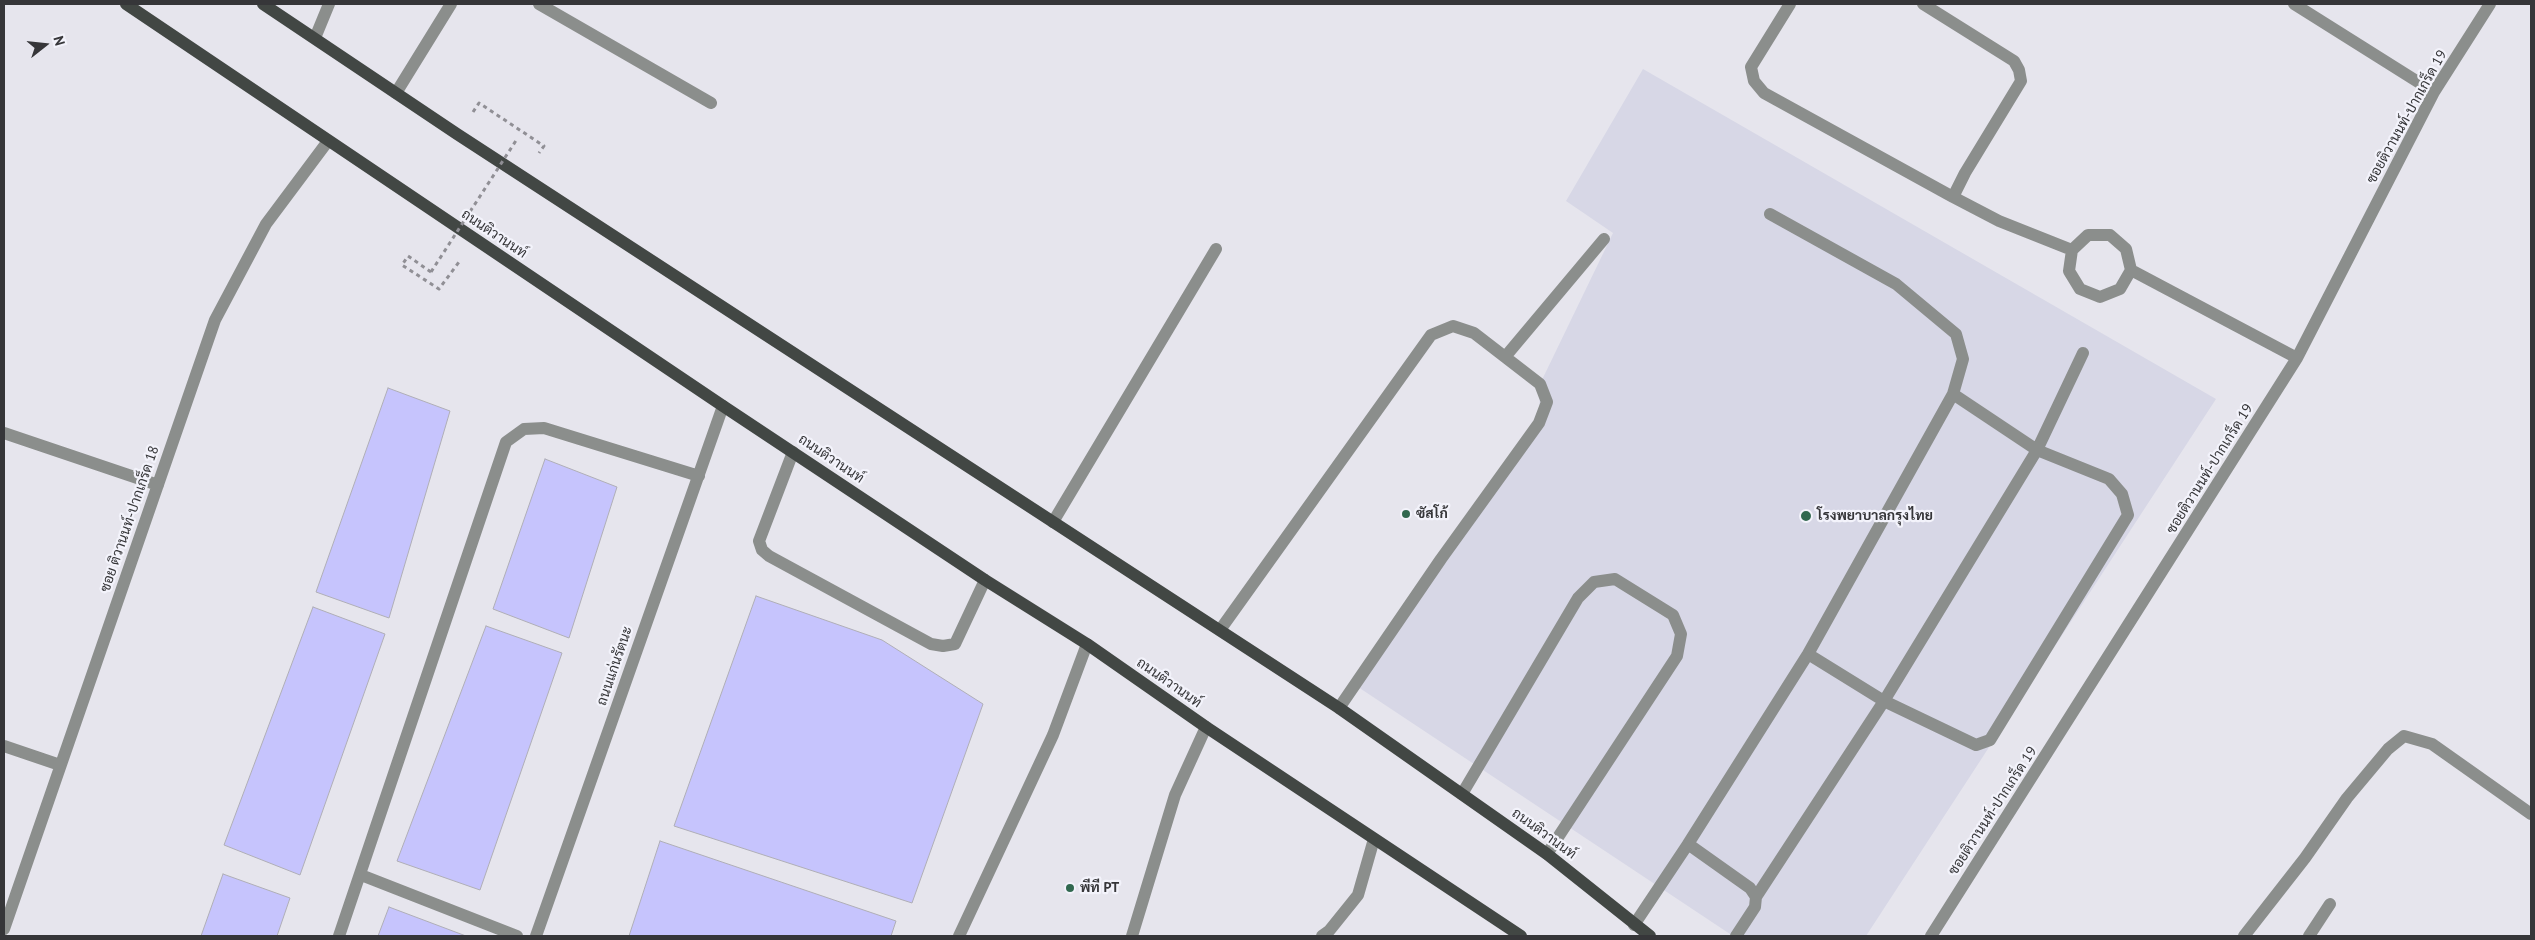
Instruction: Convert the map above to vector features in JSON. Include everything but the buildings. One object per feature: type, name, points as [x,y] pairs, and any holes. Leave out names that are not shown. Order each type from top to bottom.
[{"type":"main road","name":"ถนนติวานนท์","points":[[126,4],[474,239],[985,580],[1087,644],[1206,727],[1521,936]]},
{"type":"main road","name":"ถนนติวานนท์","points":[[263,4],[396,93],[1339,708],[1547,854],[1650,936]]},
{"type":"street","points":[[315,38],[330,4]]},
{"type":"street","points":[[396,93],[451,4]]},
{"type":"street","points":[[539,4],[711,103]]},
{"type":"street","points":[[1790,4],[1751,67],[1754,81],[1764,93],[1998,221],[2072,250]]},
{"type":"street","points":[[1923,4],[2014,60],[2021,81],[1965,173],[1953,197]]},
{"type":"street","points":[[2294,4],[2434,92]]},
{"type":"street","name":"ซอยติวานนท์-ปากเกร็ด 19","points":[[1931,936],[2297,358],[2434,92],[2490,4]]},
{"type":"street","name":"ซอย ติวานนท์-ปากเกร็ด 18","points":[[4,928],[215,320],[266,224],[328,141]]},
{"type":"street","points":[[1634,925],[1688,844],[1808,654],[1953,394],[1963,359],[1956,334],[1896,284],[1770,214]]},
{"type":"street","points":[[2088,235],[2110,235],[2126,249],[2131,270],[2120,289],[2100,297],[2080,289],[2076,283],[2069,271],[2072,250],[2088,235]]},
{"type":"street","points":[[1505,357],[1604,239]]},
{"type":"street","points":[[1053,522],[1216,249]]},
{"type":"street","points":[[2131,270],[2297,358]]},
{"type":"street","points":[[1220,630],[1431,335],[1453,326],[1474,334],[1540,384],[1547,402],[1539,423],[1441,559],[1339,708]]},
{"type":"street","points":[[1736,936],[1755,907],[1756,896],[1884,701],[2037,450],[2083,353]]},
{"type":"street","points":[[1808,654],[1884,701],[1976,745],[1990,740],[2128,515],[2122,494],[2109,479],[2037,450],[1953,394]]},
{"type":"street","name":"ถนนแก่นรัตนะ","points":[[536,936],[724,406]]},
{"type":"street","points":[[339,936],[506,442],[524,429],[544,428],[699,476]]},
{"type":"street","points":[[4,433],[158,485]]},
{"type":"street","points":[[793,452],[759,541],[762,550],[769,556],[931,644],[943,646],[955,644],[985,580]]},
{"type":"street","points":[[1462,794],[1578,598],[1594,582],[1615,579],[1673,615],[1681,634],[1677,656],[1547,854]]},
{"type":"street","points":[[959,936],[1052,735],[1087,644]]},
{"type":"street","points":[[1132,936],[1175,795],[1206,727]]},
{"type":"street","points":[[2244,936],[2305,858],[2347,798],[2388,749],[2404,736],[2432,744],[2531,814]]},
{"type":"street","points":[[4,746],[60,765]]},
{"type":"street","points":[[1322,936],[1358,895],[1374,839]]},
{"type":"street","points":[[1688,844],[1750,888],[1756,896]]},
{"type":"street","points":[[361,875],[517,936]]},
{"type":"street","points":[[2308,936],[2330,904]]},
{"type":"path","points":[[479,103],[544,146],[539,153],[532,148]]},
{"type":"path","points":[[474,239],[440,290],[402,265],[408,256],[432,272],[517,138],[524,143]]},
{"type":"shaded area","name":"โรงพยาบาลกรุงไทย","points":[[1643,69],[2216,399],[1866,936],[1733,936],[1355,685],[1539,423],[1540,384],[1613,233],[1566,201]]},
{"type":"place","name":"ซัสโก้","points":[[1406,514]]},
{"type":"place","name":"โรงพยาบาลกรุงไทย","points":[[1806,516]]},
{"type":"place","name":"พีที PT","points":[[1070,888]]}]
